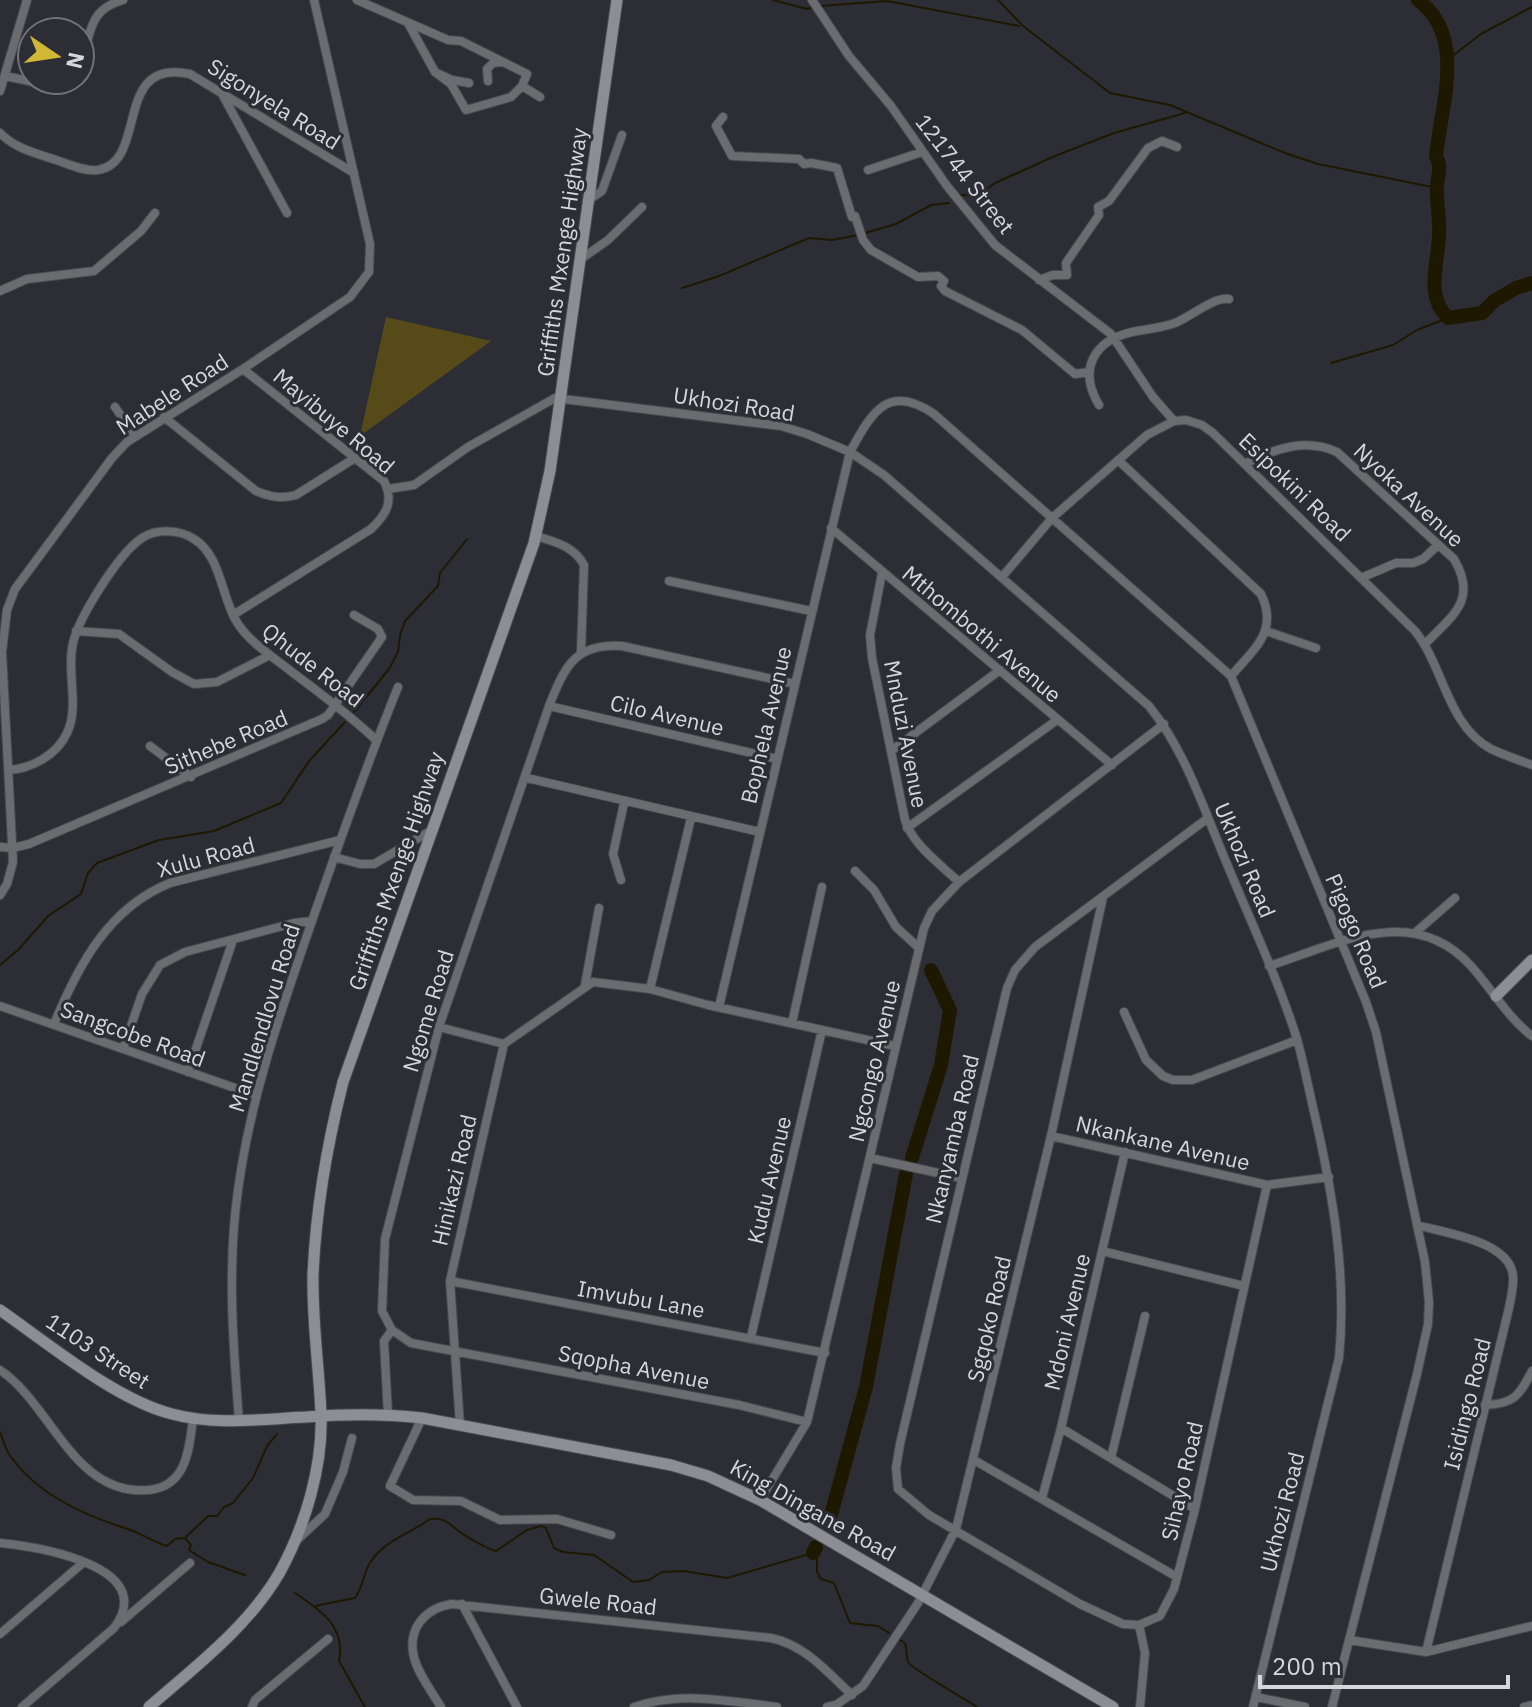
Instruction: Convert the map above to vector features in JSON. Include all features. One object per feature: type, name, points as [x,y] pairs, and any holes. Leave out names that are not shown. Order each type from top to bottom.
[{"type":"street","points":[[0,91],[27,0]]},
{"type":"street","points":[[96,19],[110,3],[123,0]]},
{"type":"street","name":"Mabele Road","points":[[0,895],[12,872],[13,848],[2,652],[11,599],[21,579],[112,458],[134,435],[243,369],[350,297],[369,272],[370,244],[314,0]]},
{"type":"street","points":[[357,0],[448,40],[461,41],[527,74],[522,86],[511,97],[466,110],[451,84],[435,72],[408,23]]},
{"type":"street","name":"Griffiths Mxenge Highway","points":[[149,1707],[244,1620],[279,1573],[310,1495],[319,1449],[321,1416],[313,1276],[321,1184],[329,1137],[343,1082],[536,536],[550,471],[617,0]]},
{"type":"street","name":"121744 Street","points":[[812,0],[849,56],[891,106],[947,186],[995,245],[1082,309],[1115,338],[1153,397],[1174,421]]},
{"type":"street","points":[[488,81],[487,69],[493,63],[502,62]]},
{"type":"street","name":"Sigonyela Road","points":[[0,133],[13,145],[23,149],[75,167],[98,170],[115,161],[147,83],[161,73],[180,72],[190,74],[354,173]]},
{"type":"street","points":[[435,72],[469,83]]},
{"type":"street","points":[[5,76],[16,78]]},
{"type":"street","points":[[522,86],[540,97]]},
{"type":"street","points":[[220,92],[287,213]]},
{"type":"street","points":[[723,117],[716,126],[732,156],[799,159],[804,164],[837,168],[852,217],[855,216],[863,240],[871,250],[918,277],[938,276],[944,281],[941,286],[945,291],[1022,330],[1075,374],[1089,372]]},
{"type":"street","points":[[589,200],[602,191],[622,135]]},
{"type":"street","points":[[1039,280],[1053,275],[1067,275],[1066,263],[1099,215],[1098,207],[1109,201],[1148,148],[1162,141],[1177,147]]},
{"type":"street","points":[[868,170],[922,152]]},
{"type":"street","points":[[581,259],[608,240],[642,207]]},
{"type":"street","points":[[0,291],[27,279],[94,271],[141,231],[155,213]]},
{"type":"street","points":[[1099,405],[1091,391],[1089,372],[1090,362],[1101,347],[1130,332],[1172,324],[1207,308],[1210,302],[1229,299]]},
{"type":"street","name":"Mayibuye Road","points":[[233,615],[371,529],[387,511],[390,501],[384,481],[243,369]]},
{"type":"street","points":[[388,489],[414,485],[468,447],[530,410],[551,399],[561,398]]},
{"type":"street","name":"Ukhozi Road","points":[[561,398],[781,426],[850,452],[884,475],[1149,706],[1164,724],[1182,756],[1297,1040],[1329,1177],[1337,1227],[1341,1323],[1339,1358],[1255,1702]]},
{"type":"street","name":"Pigogo Road","points":[[850,452],[870,417],[877,409],[894,401],[910,401],[934,414],[1231,676],[1376,1032],[1425,1262],[1428,1324],[1332,1707]]},
{"type":"street","points":[[115,407],[134,435]]},
{"type":"street","points":[[164,417],[256,491],[269,496],[286,498],[296,495],[355,458]]},
{"type":"street","name":"Esipokini Road","points":[[1174,421],[1186,420],[1202,425],[1425,644],[1453,708],[1466,728],[1491,748],[1532,765]]},
{"type":"street","points":[[1002,577],[1052,518],[1147,435],[1174,421]]},
{"type":"street","name":"Nyoka Avenue","points":[[1245,464],[1293,446],[1309,444],[1337,452],[1454,559],[1462,572],[1465,593],[1456,611],[1425,644]]},
{"type":"street","name":"Bophela Avenue","points":[[719,1007],[850,452]]},
{"type":"street","points":[[1118,460],[1261,594],[1269,615],[1266,631],[1231,676]]},
{"type":"street","name":"Mthombothi Avenue","points":[[831,528],[1112,765]]},
{"type":"street","name":"Qhude Road","points":[[8,770],[42,759],[57,748],[66,735],[73,706],[71,656],[76,631],[87,605],[132,547],[157,532],[193,538],[206,551],[216,568],[233,615],[246,635],[377,741]]},
{"type":"street","points":[[536,536],[570,549],[584,565],[581,652],[604,645],[622,646],[795,684]]},
{"type":"street","points":[[1361,578],[1396,563],[1413,563],[1423,559],[1438,545]]},
{"type":"street","name":"Mnduzi Avenue","points":[[882,573],[870,635],[872,658],[907,828],[959,882]]},
{"type":"street","points":[[669,581],[811,611]]},
{"type":"street","points":[[0,596],[11,599]]},
{"type":"street","name":"Sithebe Road","points":[[13,848],[191,777],[314,724],[328,715],[382,637],[378,629],[354,615]]},
{"type":"street","points":[[76,631],[110,632],[128,638],[172,672],[194,684],[217,682],[270,655]]},
{"type":"street","points":[[1266,631],[1316,648]]},
{"type":"street","name":"Ngome Road","points":[[392,1330],[382,1311],[385,1239],[439,1027],[503,837],[527,778],[549,706],[568,665],[581,652]]},
{"type":"street","points":[[891,751],[1000,670]]},
{"type":"street","name":"Mandlendlovu Road","points":[[239,1421],[232,1313],[233,1249],[238,1190],[255,1095],[272,1036],[334,857],[398,687]]},
{"type":"street","name":"Cilo Avenue","points":[[549,706],[777,759]]},
{"type":"street","points":[[907,828],[1057,720]]},
{"type":"street","name":"Ngcongo Avenue","points":[[760,1500],[807,1422],[895,1046],[919,948],[932,911],[959,882],[1164,724]]},
{"type":"street","points":[[150,746],[191,777]]},
{"type":"street","points":[[527,778],[624,803],[760,832]]},
{"type":"street","points":[[621,880],[613,854],[624,803]]},
{"type":"street","points":[[650,989],[691,818]]},
{"type":"street","name":"Nkanyamba Road","points":[[956,1529],[929,1515],[902,1495],[895,1475],[1007,988],[1015,970],[1035,947],[1208,818]]},
{"type":"street","points":[[334,857],[374,864],[432,830]]},
{"type":"street","name":"Xulu Road","points":[[54,1024],[79,967],[96,943],[116,919],[149,891],[340,840]]},
{"type":"street","points":[[0,847],[13,848]]},
{"type":"street","points":[[855,871],[874,890],[896,927],[919,948]]},
{"type":"street","points":[[792,1023],[822,887]]},
{"type":"street","name":"Sgqoko Road","points":[[827,1707],[836,1705],[863,1686],[923,1594],[956,1529],[1051,1136],[1103,897]]},
{"type":"street","points":[[1416,932],[1455,898]]},
{"type":"street","points":[[585,985],[599,908]]},
{"type":"street","points":[[123,1049],[142,994],[160,965],[185,952],[312,921]]},
{"type":"street","points":[[1269,966],[1341,942],[1388,931],[1416,932],[1434,937],[1459,953],[1532,1036]]},
{"type":"street","points":[[188,1072],[233,940]]},
{"type":"street","points":[[1496,996],[1532,960]]},
{"type":"street","points":[[439,1027],[504,1044],[585,985],[609,982],[895,1046]]},
{"type":"street","name":"Sangcobe Road","points":[[0,1006],[255,1095]]},
{"type":"street","points":[[1124,1012],[1146,1060],[1163,1076],[1182,1081],[1192,1080],[1297,1040]]},
{"type":"street","name":"Kudu Avenue","points":[[751,1337],[822,1030]]},
{"type":"street","name":"Hinikazi Road","points":[[460,1425],[450,1281],[504,1044]]},
{"type":"street","name":"Nkankane Avenue","points":[[1051,1136],[1267,1185]]},
{"type":"street","name":"Mdoni Avenue","points":[[1042,1498],[1125,1152]]},
{"type":"street","points":[[870,1158],[961,1178]]},
{"type":"street","points":[[1267,1185],[1329,1177]]},
{"type":"street","name":"Sihayo Road","points":[[1139,1625],[1160,1616],[1171,1597],[1177,1577],[1267,1185]]},
{"type":"street","name":"Isidingo Road","points":[[1417,1225],[1489,1245],[1503,1255],[1512,1270],[1513,1286],[1426,1652]]},
{"type":"street","points":[[1102,1251],[1244,1286]]},
{"type":"street","name":"Imvubu Lane","points":[[450,1281],[825,1353]]},
{"type":"street","name":"1103 Street","points":[[0,1310],[144,1405],[193,1419],[239,1421],[321,1416]]},
{"type":"street","points":[[1111,1458],[1145,1316]]},
{"type":"street","points":[[388,1415],[384,1341],[392,1330],[411,1343],[453,1351]]},
{"type":"street","name":"Sqopha Avenue","points":[[453,1351],[739,1405],[807,1422]]},
{"type":"street","points":[[0,1370],[27,1394],[89,1472],[120,1488],[152,1490],[178,1477],[185,1463],[193,1419]]},
{"type":"street","points":[[1485,1405],[1502,1405],[1513,1401],[1532,1371]]},
{"type":"street","name":"King Dingane Road","points":[[321,1416],[422,1418],[671,1465],[708,1476],[760,1500],[1113,1707]]},
{"type":"street","points":[[422,1418],[390,1486],[413,1500],[461,1501],[500,1520],[557,1519],[611,1535]]},
{"type":"street","points":[[1061,1428],[1195,1509]]},
{"type":"street","points":[[293,1544],[325,1514],[343,1472],[352,1438]]},
{"type":"street","points":[[974,1460],[1177,1577]]},
{"type":"street","points":[[956,1529],[1080,1604],[1123,1624],[1139,1625],[1145,1653],[1140,1707]]},
{"type":"street","points":[[0,1543],[47,1548],[84,1562],[112,1578],[121,1587],[124,1609],[114,1628]]},
{"type":"street","points":[[0,1634],[84,1562]]},
{"type":"street","points":[[22,1707],[190,1563]]},
{"type":"street","points":[[462,1604],[517,1707]]},
{"type":"street","name":"Gwele Road","points":[[441,1707],[414,1659],[415,1630],[430,1611],[439,1606],[462,1604],[787,1641],[802,1650],[852,1695]]},
{"type":"street","points":[[1349,1640],[1426,1652],[1532,1626]]},
{"type":"street","points":[[252,1707],[255,1700],[328,1639]]},
{"type":"street","points":[[634,1707],[670,1698],[695,1697],[777,1707]]},
{"type":"street","points":[[1255,1702],[1305,1707]]},
{"type":"street","points":[[1524,1707],[1532,1705]]},
{"type":"shaded area","points":[[386,317],[491,341],[360,436]]},
{"type":"waterway","points":[[773,0],[807,9],[814,7]]},
{"type":"waterway","points":[[998,0],[1023,26],[1110,93],[1170,105],[1318,164],[1437,188]]},
{"type":"waterway","points":[[1418,0],[1433,15],[1442,32],[1447,52],[1445,94],[1436,156],[1439,167],[1439,236],[1434,279],[1437,300],[1448,318],[1482,313],[1494,301],[1532,283]]},
{"type":"waterway","points":[[820,6],[887,1],[1019,26]]},
{"type":"waterway","points":[[1447,60],[1481,34],[1532,7]]},
{"type":"waterway","points":[[961,195],[977,196],[995,183],[1055,156],[1114,133],[1185,113]]},
{"type":"waterway","points":[[865,233],[896,224],[931,205],[949,203]]},
{"type":"waterway","points":[[682,288],[809,238],[832,240],[859,235]]},
{"type":"waterway","points":[[1331,363],[1393,345],[1417,330],[1448,318]]},
{"type":"waterway","points":[[354,712],[389,669],[398,652],[405,621],[438,586],[440,573],[467,539]]},
{"type":"waterway","points":[[0,965],[48,916],[81,894],[88,873],[97,863],[159,840],[214,831],[281,803],[309,761],[345,722]]},
{"type":"waterway","points":[[912,1158],[941,1065],[950,1010],[931,970]]},
{"type":"waterway","points":[[829,1522],[866,1387],[906,1174]]},
{"type":"waterway","points":[[0,1432],[8,1452],[20,1468],[62,1501],[167,1546],[175,1539],[185,1538],[191,1545],[189,1550],[208,1562],[245,1575]]},
{"type":"waterway","points":[[186,1537],[208,1516],[217,1516],[224,1507],[233,1503],[253,1478],[267,1446],[277,1434]]},
{"type":"waterway","points":[[315,1606],[355,1598],[368,1567],[382,1549],[430,1519],[439,1519],[496,1551],[527,1530],[541,1526],[546,1528],[554,1548],[594,1555],[633,1582],[649,1580],[662,1572],[684,1571],[727,1578],[813,1553],[817,1556],[817,1572],[821,1579],[834,1583],[850,1623],[878,1626],[889,1633]]},
{"type":"waterway","points":[[813,1553],[816,1547]]},
{"type":"waterway","points":[[295,1593],[322,1613],[335,1629],[339,1638],[339,1661],[365,1707]]},
{"type":"waterway","points":[[898,1639],[905,1643],[911,1665],[977,1707]]}]
